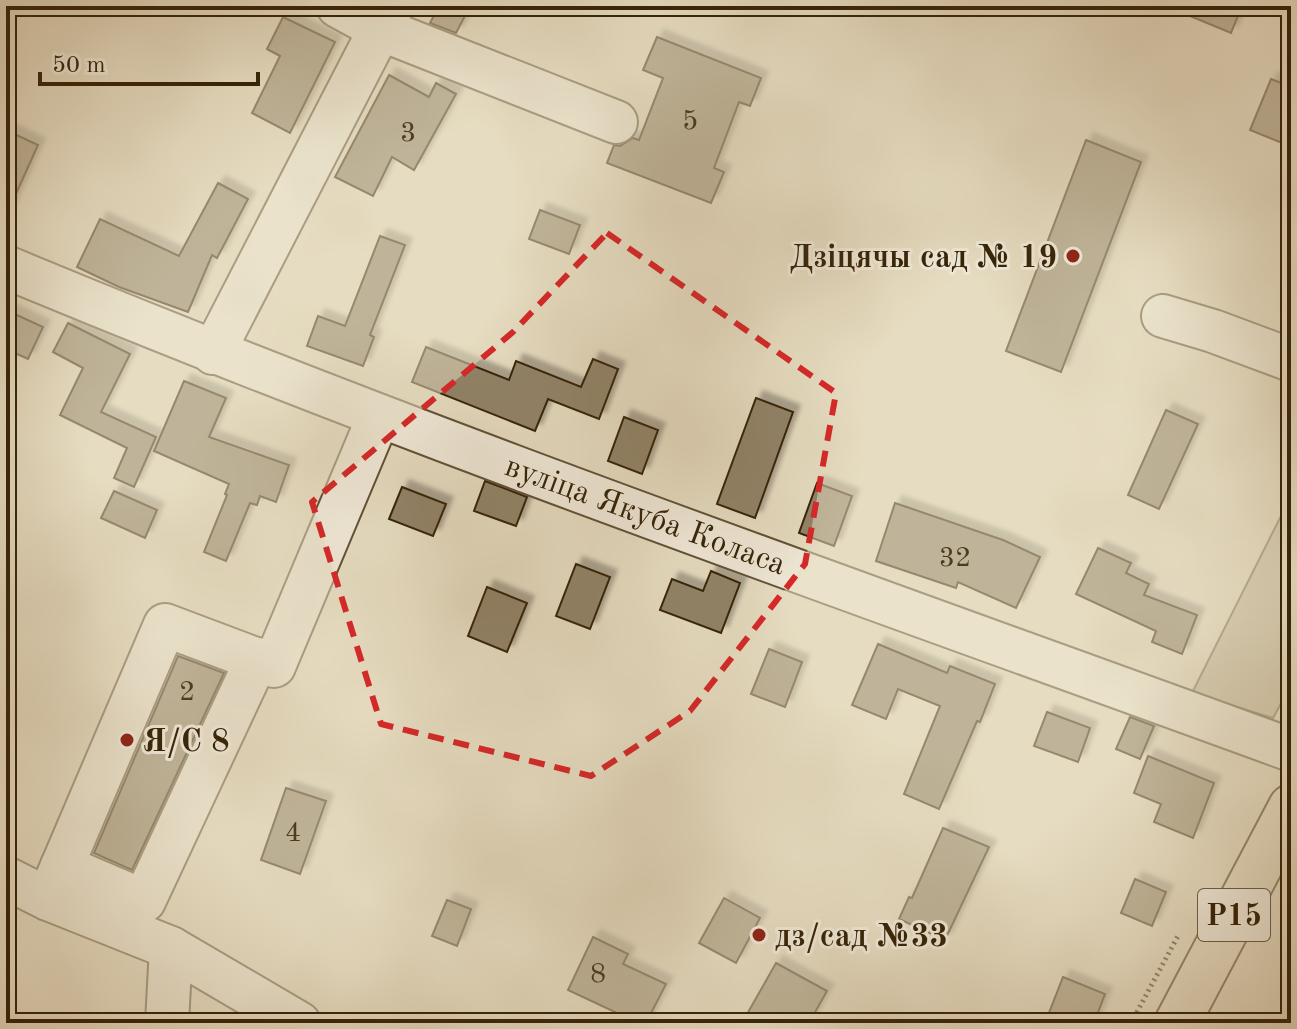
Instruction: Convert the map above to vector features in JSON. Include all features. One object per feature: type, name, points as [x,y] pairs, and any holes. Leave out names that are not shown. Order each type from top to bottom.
[{"type":"main road","name":"Р15","points":[[1177,1023],[1291,807]]},
{"type":"street","points":[[338,6],[386,17],[616,122]]},
{"type":"street","points":[[213,353],[386,17]]},
{"type":"street","name":"вуліца Якуба Коласа","points":[[6,267],[213,353],[379,416],[1291,750]]},
{"type":"street","points":[[1163,316],[1291,360]]},
{"type":"street","points":[[55,882],[165,625],[274,666],[379,416]]},
{"type":"street","points":[[6,878],[55,882],[144,901],[257,659]]},
{"type":"street","points":[[55,882],[299,1023]]},
{"type":"street","points":[[167,1023],[171,948]]},
{"type":"highlighted area","points":[[607,233],[836,393],[805,564],[690,711],[591,776],[381,724],[312,502],[513,332]]},
{"type":"shaded area","points":[[1286,506],[1291,508],[1291,685],[1273,718],[1192,693]]},
{"type":"building","points":[[439,6],[470,6],[456,33],[430,23]]},
{"type":"building","points":[[1166,6],[1242,6],[1231,33]]},
{"type":"building","points":[[283,17],[335,42],[290,133],[252,113],[280,56],[267,49]]},
{"type":"building","points":[[657,37],[761,78],[750,106],[739,102],[714,168],[724,172],[711,203],[607,163],[614,145],[620,146],[633,138],[639,140],[663,78],[643,70]]},
{"type":"building","points":[[389,75],[429,97],[436,83],[456,94],[414,170],[392,157],[373,196],[335,177]]},
{"type":"building","points":[[1271,79],[1291,87],[1291,121],[1282,143],[1250,130]]},
{"type":"building","points":[[6,130],[38,145],[6,216]]},
{"type":"building","name":"Дзіцячы сад № 19","points":[[1086,140],[1141,162],[1061,372],[1006,351]]},
{"type":"building","points":[[218,183],[248,199],[217,258],[212,255],[188,312],[119,287],[77,267],[100,219],[179,256]]},
{"type":"building","points":[[540,210],[580,225],[569,254],[529,239]]},
{"type":"building","points":[[380,236],[405,245],[370,335],[374,337],[363,366],[307,346],[318,316],[345,326]]},
{"type":"building","points":[[6,310],[43,327],[28,359],[6,349]]},
{"type":"building","points":[[68,323],[130,354],[101,412],[156,437],[134,487],[114,478],[127,448],[60,415],[83,368],[53,352]]},
{"type":"building","points":[[426,347],[509,380],[516,361],[581,387],[593,359],[618,369],[599,419],[548,399],[535,431],[412,382]]},
{"type":"building","points":[[184,381],[226,398],[209,437],[289,465],[276,502],[260,496],[257,505],[250,503],[226,561],[204,552],[229,484],[154,451]]},
{"type":"building","points":[[756,398],[793,412],[755,518],[717,504]]},
{"type":"building","points":[[1166,410],[1198,424],[1159,509],[1128,495]]},
{"type":"building","points":[[624,417],[658,430],[642,474],[608,461]]},
{"type":"building","points":[[485,481],[527,497],[516,526],[474,511]]},
{"type":"building","points":[[817,483],[852,496],[834,546],[799,533]]},
{"type":"building","points":[[402,487],[446,504],[433,536],[389,519]]},
{"type":"building","points":[[114,491],[157,510],[145,538],[101,518]]},
{"type":"building","points":[[895,503],[1003,540],[1040,557],[1016,608],[958,582],[956,588],[876,561]]},
{"type":"building","points":[[1098,548],[1131,563],[1126,573],[1149,584],[1144,595],[1197,615],[1182,654],[1152,642],[1156,631],[1076,594]]},
{"type":"building","points":[[576,564],[610,577],[590,629],[556,616]]},
{"type":"building","points":[[711,571],[740,583],[721,633],[660,610],[672,579],[703,591]]},
{"type":"building","points":[[487,587],[527,603],[507,652],[468,636]]},
{"type":"building","points":[[878,644],[947,673],[950,666],[995,684],[939,809],[904,794],[940,706],[898,689],[886,719],[852,705]]},
{"type":"building","points":[[769,649],[802,662],[785,707],[751,694]]},
{"type":"building","points":[[178,656],[224,673],[132,870],[94,853]]},
{"type":"building","points":[[1047,712],[1090,728],[1078,762],[1034,746]]},
{"type":"building","points":[[1130,717],[1154,726],[1140,759],[1116,749]]},
{"type":"building","points":[[1148,756],[1214,783],[1193,838],[1154,822],[1161,804],[1134,793]]},
{"type":"building","points":[[286,788],[326,801],[300,874],[261,860]]},
{"type":"building","points":[[943,828],[989,847],[945,940],[899,919],[909,897],[912,898]]},
{"type":"building","points":[[1135,879],[1166,892],[1152,926],[1121,913]]},
{"type":"building","points":[[724,898],[760,918],[736,963],[699,943]]},
{"type":"building","points":[[447,900],[471,909],[457,946],[432,936]]},
{"type":"building","points":[[593,937],[628,954],[623,964],[666,984],[646,1023],[630,1023],[614,1015],[615,1012],[568,990]]},
{"type":"building","points":[[776,963],[827,991],[809,1023],[742,1023]]},
{"type":"building","points":[[1063,977],[1105,994],[1094,1023],[1045,1023]]},
{"type":"place","name":"Дзіцячы сад № 19","points":[[1073,256]]},
{"type":"place","name":"Я/С 8","points":[[127,740]]},
{"type":"place","name":"дз/сад №33","points":[[759,935]]}]
